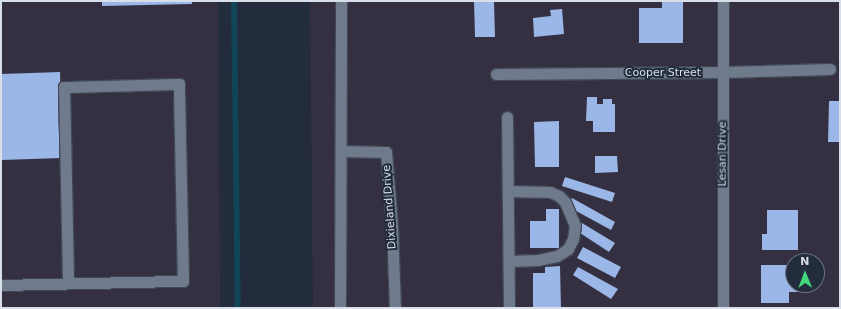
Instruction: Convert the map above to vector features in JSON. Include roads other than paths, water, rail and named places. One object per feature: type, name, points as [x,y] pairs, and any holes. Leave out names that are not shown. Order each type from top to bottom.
[{"type":"street","points":[[340,308],[341,1]]},
{"type":"street","name":"Lesan Drive","points":[[723,1],[723,308]]},
{"type":"street","name":"Cooper Street","points":[[496,74],[724,72],[830,68]]},
{"type":"street","points":[[1,285],[183,281],[179,84],[64,87],[68,283]]},
{"type":"street","points":[[507,117],[509,308]]},
{"type":"street","name":"Dixieland Drive","points":[[341,151],[386,152],[392,226],[395,308]]},
{"type":"street","points":[[508,191],[550,192],[559,196],[565,202],[575,225],[573,239],[568,249],[557,256],[538,260],[509,261]]},
{"type":"waterway","points":[[234,1],[238,308]]}]
